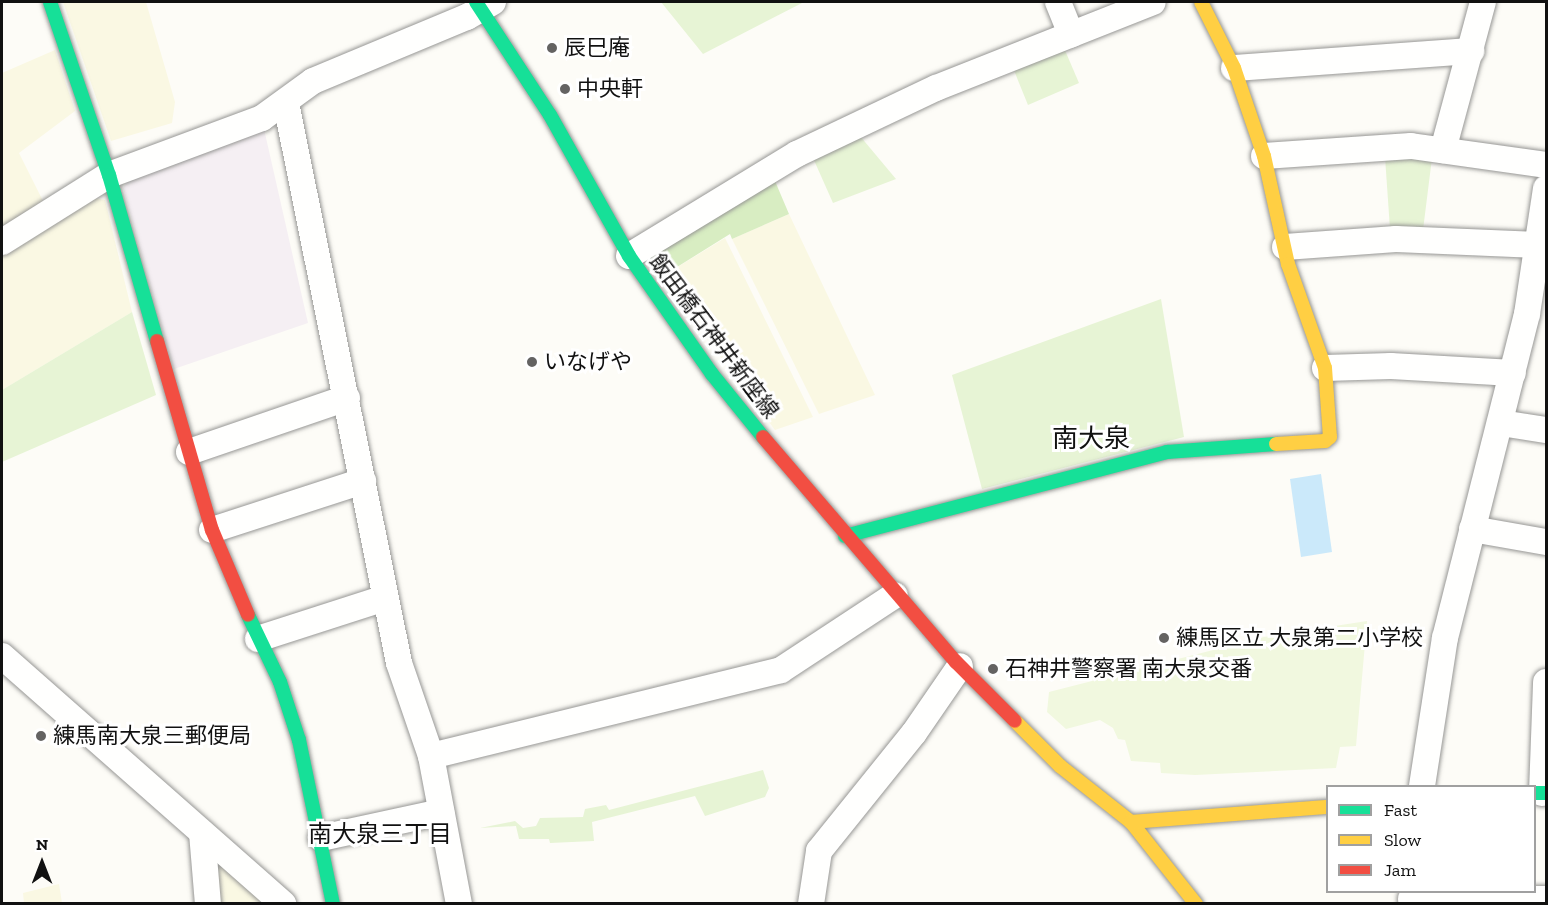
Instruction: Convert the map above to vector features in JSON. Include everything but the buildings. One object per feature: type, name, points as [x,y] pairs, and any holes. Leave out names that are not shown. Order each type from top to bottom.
[{"type":"street","points":[[50,2],[109,175],[212,530],[258,639],[280,682],[299,740],[333,903]]},
{"type":"street","points":[[1058,2],[1071,34]]},
{"type":"street","points":[[629,256],[797,154],[936,88],[1153,2]]},
{"type":"street","points":[[845,536],[1167,452],[1325,441],[1332,430],[1325,368],[1285,247],[1264,156],[1234,69],[1201,2]]},
{"type":"street","points":[[1443,150],[1483,2]]},
{"type":"street","points":[[2,242],[109,175],[262,118],[286,103],[313,81],[483,4]]},
{"type":"street","name":"飯田橋石神井新座線","points":[[483,4],[550,115],[629,256],[712,374],[895,595],[960,666],[1060,766],[1131,822]]},
{"type":"street","points":[[1234,69],[1471,51]]},
{"type":"street","points":[[286,103],[399,663],[431,756],[459,903]]},
{"type":"street","points":[[1264,156],[1411,146],[1546,165]]},
{"type":"street","points":[[1422,785],[1444,638],[1513,373],[1537,316],[1538,245],[1546,188]]},
{"type":"street","points":[[1285,247],[1396,239],[1538,245]]},
{"type":"street","points":[[1325,368],[1390,366],[1513,373]]},
{"type":"street","points":[[189,452],[347,398]]},
{"type":"street","points":[[1501,423],[1546,430]]},
{"type":"street","points":[[212,530],[363,481]]},
{"type":"street","points":[[1472,529],[1546,542]]},
{"type":"street","points":[[431,756],[781,670],[895,595]]},
{"type":"street","points":[[258,639],[385,598]]},
{"type":"street","points":[[2,656],[283,903]]},
{"type":"street","points":[[811,903],[819,851],[914,733],[960,666]]},
{"type":"street","points":[[1541,793],[1546,682]]},
{"type":"street","points":[[1131,822],[1326,807]]},
{"type":"street","points":[[321,838],[441,812]]},
{"type":"street","points":[[1131,822],[1196,903]]},
{"type":"street","points":[[202,832],[207,903]]},
{"type":"street","points":[[1411,898],[1546,899]]},
{"type":"shaded area","points":[[63,2],[146,2],[175,102],[172,123],[111,141]]},
{"type":"shaded area","points":[[55,50],[75,111],[19,153],[44,203],[2,229],[2,73]]},
{"type":"shaded area","points":[[264,129],[308,323],[174,369],[123,188],[128,180]]},
{"type":"shaded area","points":[[96,198],[105,200],[132,312],[2,390],[2,255]]},
{"type":"shaded area","points":[[789,214],[875,395],[819,414],[732,239]]},
{"type":"shaded area","points":[[725,238],[813,417],[775,430],[661,277]]},
{"type":"shaded area","points":[[222,860],[264,903],[218,903],[214,863]]},
{"type":"shaded area","points":[[59,884],[62,903],[24,903],[23,893]]},
{"type":"green space","points":[[661,2],[804,2],[703,54]]},
{"type":"green space","points":[[1064,48],[1079,83],[1028,105],[1013,68]]},
{"type":"green space","points":[[860,136],[896,179],[833,203],[813,158]]},
{"type":"green space","points":[[1385,157],[1432,158],[1423,230],[1390,229]]},
{"type":"green space","points":[[772,174],[789,214],[732,239],[730,234],[661,277],[644,256]]},
{"type":"green space","points":[[1161,299],[1184,437],[982,489],[952,375]]},
{"type":"green space","points":[[132,312],[156,395],[2,462],[2,390]]},
{"type":"green space","points":[[1367,621],[1356,746],[1340,747],[1336,768],[1195,775],[1161,773],[1160,763],[1131,761],[1125,740],[1118,739],[1113,728],[1100,720],[1066,729],[1047,712],[1049,692],[1264,637]]},
{"type":"green space","points":[[763,770],[769,788],[765,797],[705,816],[695,796],[592,822],[594,841],[550,843],[549,839],[519,839],[516,826],[480,828],[515,821],[523,828],[536,826],[540,818],[583,817],[585,809],[606,805],[609,810]]},
{"type":"water","points":[[1321,474],[1332,552],[1301,557],[1290,479]]},
{"type":"traffic: fast","points":[[50,2],[109,175],[157,341]]},
{"type":"traffic: fast","points":[[476,2],[550,115],[629,256],[712,374],[763,437]]},
{"type":"traffic: fast","points":[[845,536],[1167,452],[1276,444]]},
{"type":"traffic: fast","points":[[248,615],[280,682],[299,740],[333,904]]},
{"type":"traffic: fast","points":[[1536,793],[1546,793]]},
{"type":"traffic: slow","points":[[1201,2],[1234,68],[1264,156],[1288,264],[1325,368],[1330,437],[1325,441],[1276,444]]},
{"type":"traffic: slow","points":[[1015,721],[1060,766],[1131,822],[1196,904]]},
{"type":"traffic: slow","points":[[1131,822],[1326,807]]},
{"type":"traffic: jam","points":[[157,341],[212,530],[248,615]]},
{"type":"traffic: jam","points":[[763,437],[956,662],[1015,721]]},
{"type":"place","name":"辰巳庵","points":[[552,48]]},
{"type":"place","name":"中央軒","points":[[565,89]]},
{"type":"place","name":"いなげや","points":[[532,362]]},
{"type":"place","name":"練馬区立 大泉第二小学校","points":[[1164,638]]},
{"type":"place","name":"石神井警察署 南大泉交番","points":[[993,669]]},
{"type":"place","name":"練馬南大泉三郵便局","points":[[41,736]]},
{"type":"district","name":"南大泉","points":[[1091,439]]},
{"type":"district","name":"南大泉三丁目","points":[[380,834]]}]
